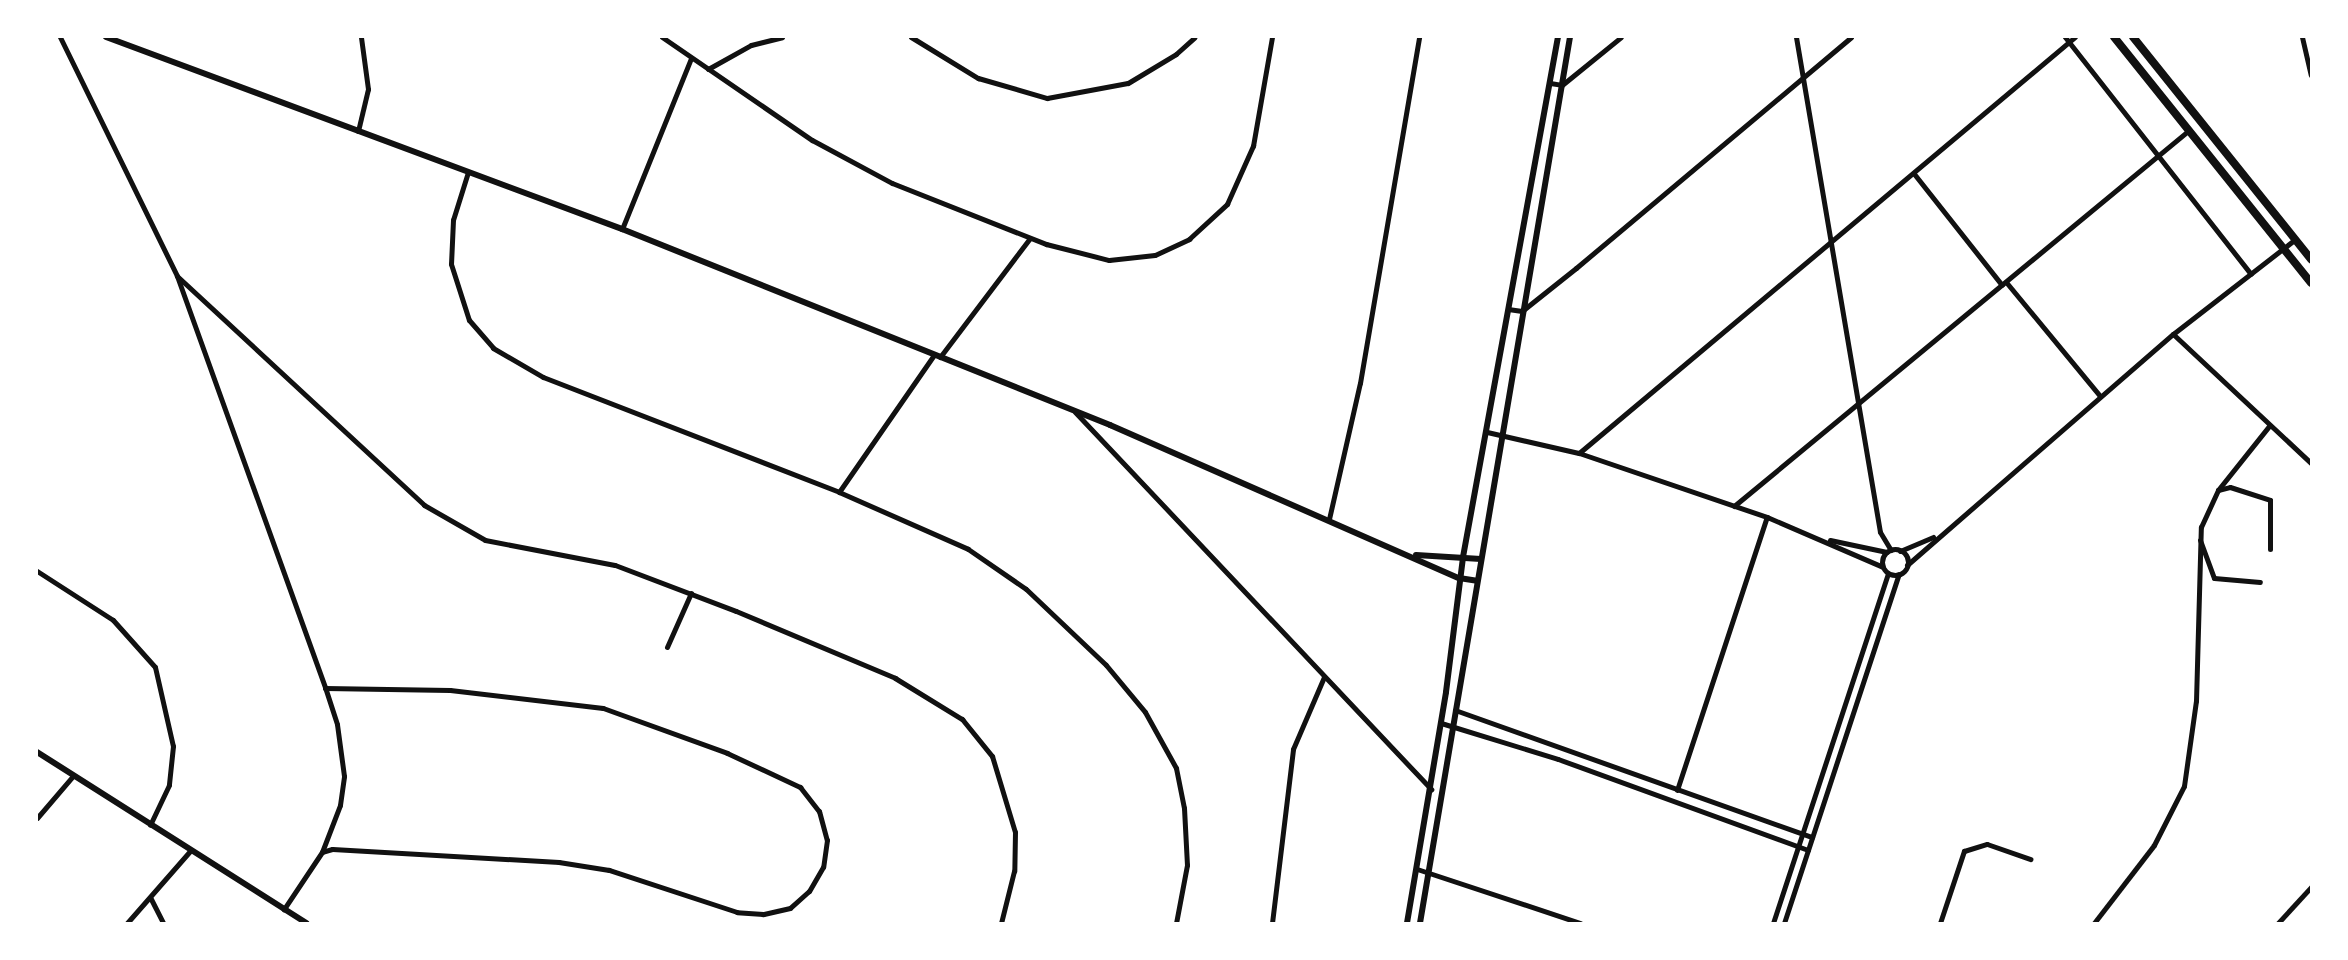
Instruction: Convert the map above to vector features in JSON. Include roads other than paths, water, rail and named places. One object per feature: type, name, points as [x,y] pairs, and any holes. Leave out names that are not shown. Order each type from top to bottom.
[{"type":"main road","points":[[2114,37],[2281,250],[2311,283]]},
{"type":"main road","points":[[2133,37],[2311,259]]},
{"type":"street","points":[[60,37],[177,276],[325,688],[340,737],[344,776],[340,805],[322,852],[284,909]]},
{"type":"street","points":[[106,37],[622,229],[1073,410],[1414,555],[1459,578],[1477,581]]},
{"type":"street","points":[[358,131],[368,89],[361,37]]},
{"type":"street","points":[[662,37],[852,163],[1030,238],[1080,255],[1134,259],[1155,256],[1208,225],[1227,204],[1246,169],[1272,37]]},
{"type":"street","points":[[708,69],[737,51],[782,37]]},
{"type":"street","points":[[911,37],[978,78],[1047,98],[1128,83],[1176,54],[1195,37]]},
{"type":"street","points":[[1329,519],[1360,383],[1419,37]]},
{"type":"street","points":[[1408,923],[1441,723],[1459,578],[1558,37]]},
{"type":"street","points":[[1420,923],[1500,434],[1570,37]]},
{"type":"street","points":[[1550,83],[1562,85],[1621,37]]},
{"type":"street","points":[[1796,37],[1828,243],[1880,532],[1889,551],[1883,567]]},
{"type":"street","points":[[1508,309],[1522,311],[1851,37]]},
{"type":"street","points":[[1580,453],[1828,243],[1915,175],[2067,39],[2076,37]]},
{"type":"street","points":[[2302,37],[2308,49],[2311,75]]},
{"type":"street","points":[[2067,39],[2251,274]]},
{"type":"street","points":[[622,229],[691,58]]},
{"type":"street","points":[[1734,506],[2188,131]]},
{"type":"street","points":[[468,172],[453,220],[451,264],[469,320],[493,348],[543,377],[839,492],[955,542],[1006,573],[1050,609],[1128,690],[1176,768],[1188,865],[1176,923]]},
{"type":"street","points":[[1915,175],[2100,396]]},
{"type":"street","points":[[1523,220],[1536,222]]},
{"type":"street","points":[[839,492],[937,356],[1030,238]]},
{"type":"street","points":[[1784,923],[1899,574],[1939,534],[2173,334],[2294,240]]},
{"type":"street","points":[[177,276],[447,521],[485,540],[615,565],[691,593],[915,688],[946,706],[974,732],[999,771],[1015,832],[1012,884],[1001,923]]},
{"type":"street","points":[[2173,334],[2311,463]]},
{"type":"street","points":[[1073,410],[1431,789]]},
{"type":"street","points":[[2094,923],[2154,845],[2184,786],[2196,701],[2199,537],[2203,517],[2218,490],[2269,426]]},
{"type":"street","points":[[1487,432],[1580,453],[1767,517],[1826,540],[1883,567],[1888,573],[1899,574]]},
{"type":"street","points":[[2218,490],[2230,487],[2270,500],[2270,549]]},
{"type":"street","points":[[1677,790],[1767,517]]},
{"type":"street","points":[[1826,540],[1900,551],[1939,534]]},
{"type":"street","points":[[2199,537],[2214,578],[2260,582]]},
{"type":"street","points":[[1900,551],[1907,565]]},
{"type":"street","points":[[1414,555],[1480,559]]},
{"type":"street","points":[[37,571],[113,620],[155,667],[168,707],[173,746],[169,785],[150,825]]},
{"type":"street","points":[[1773,923],[1888,573]]},
{"type":"street","points":[[667,647],[691,593]]},
{"type":"street","points":[[1272,923],[1293,750],[1324,677]]},
{"type":"street","points":[[322,852],[571,864],[659,883],[737,912],[763,914],[790,908],[809,891],[823,867],[827,840],[819,811],[800,787],[727,753],[603,708],[450,690],[325,688]]},
{"type":"street","points":[[1455,710],[1812,837]]},
{"type":"street","points":[[1441,723],[1604,776],[1808,850]]},
{"type":"street","points":[[37,752],[306,923]]},
{"type":"street","points":[[1604,776],[1608,766]]},
{"type":"street","points":[[1632,786],[1636,775]]},
{"type":"street","points":[[37,818],[73,776]]},
{"type":"street","points":[[1940,923],[1966,849],[1987,844],[2030,859]]},
{"type":"street","points":[[127,923],[191,850]]},
{"type":"street","points":[[1417,869],[1580,923]]},
{"type":"street","points":[[2278,923],[2311,887]]},
{"type":"street","points":[[150,899],[163,923]]}]
